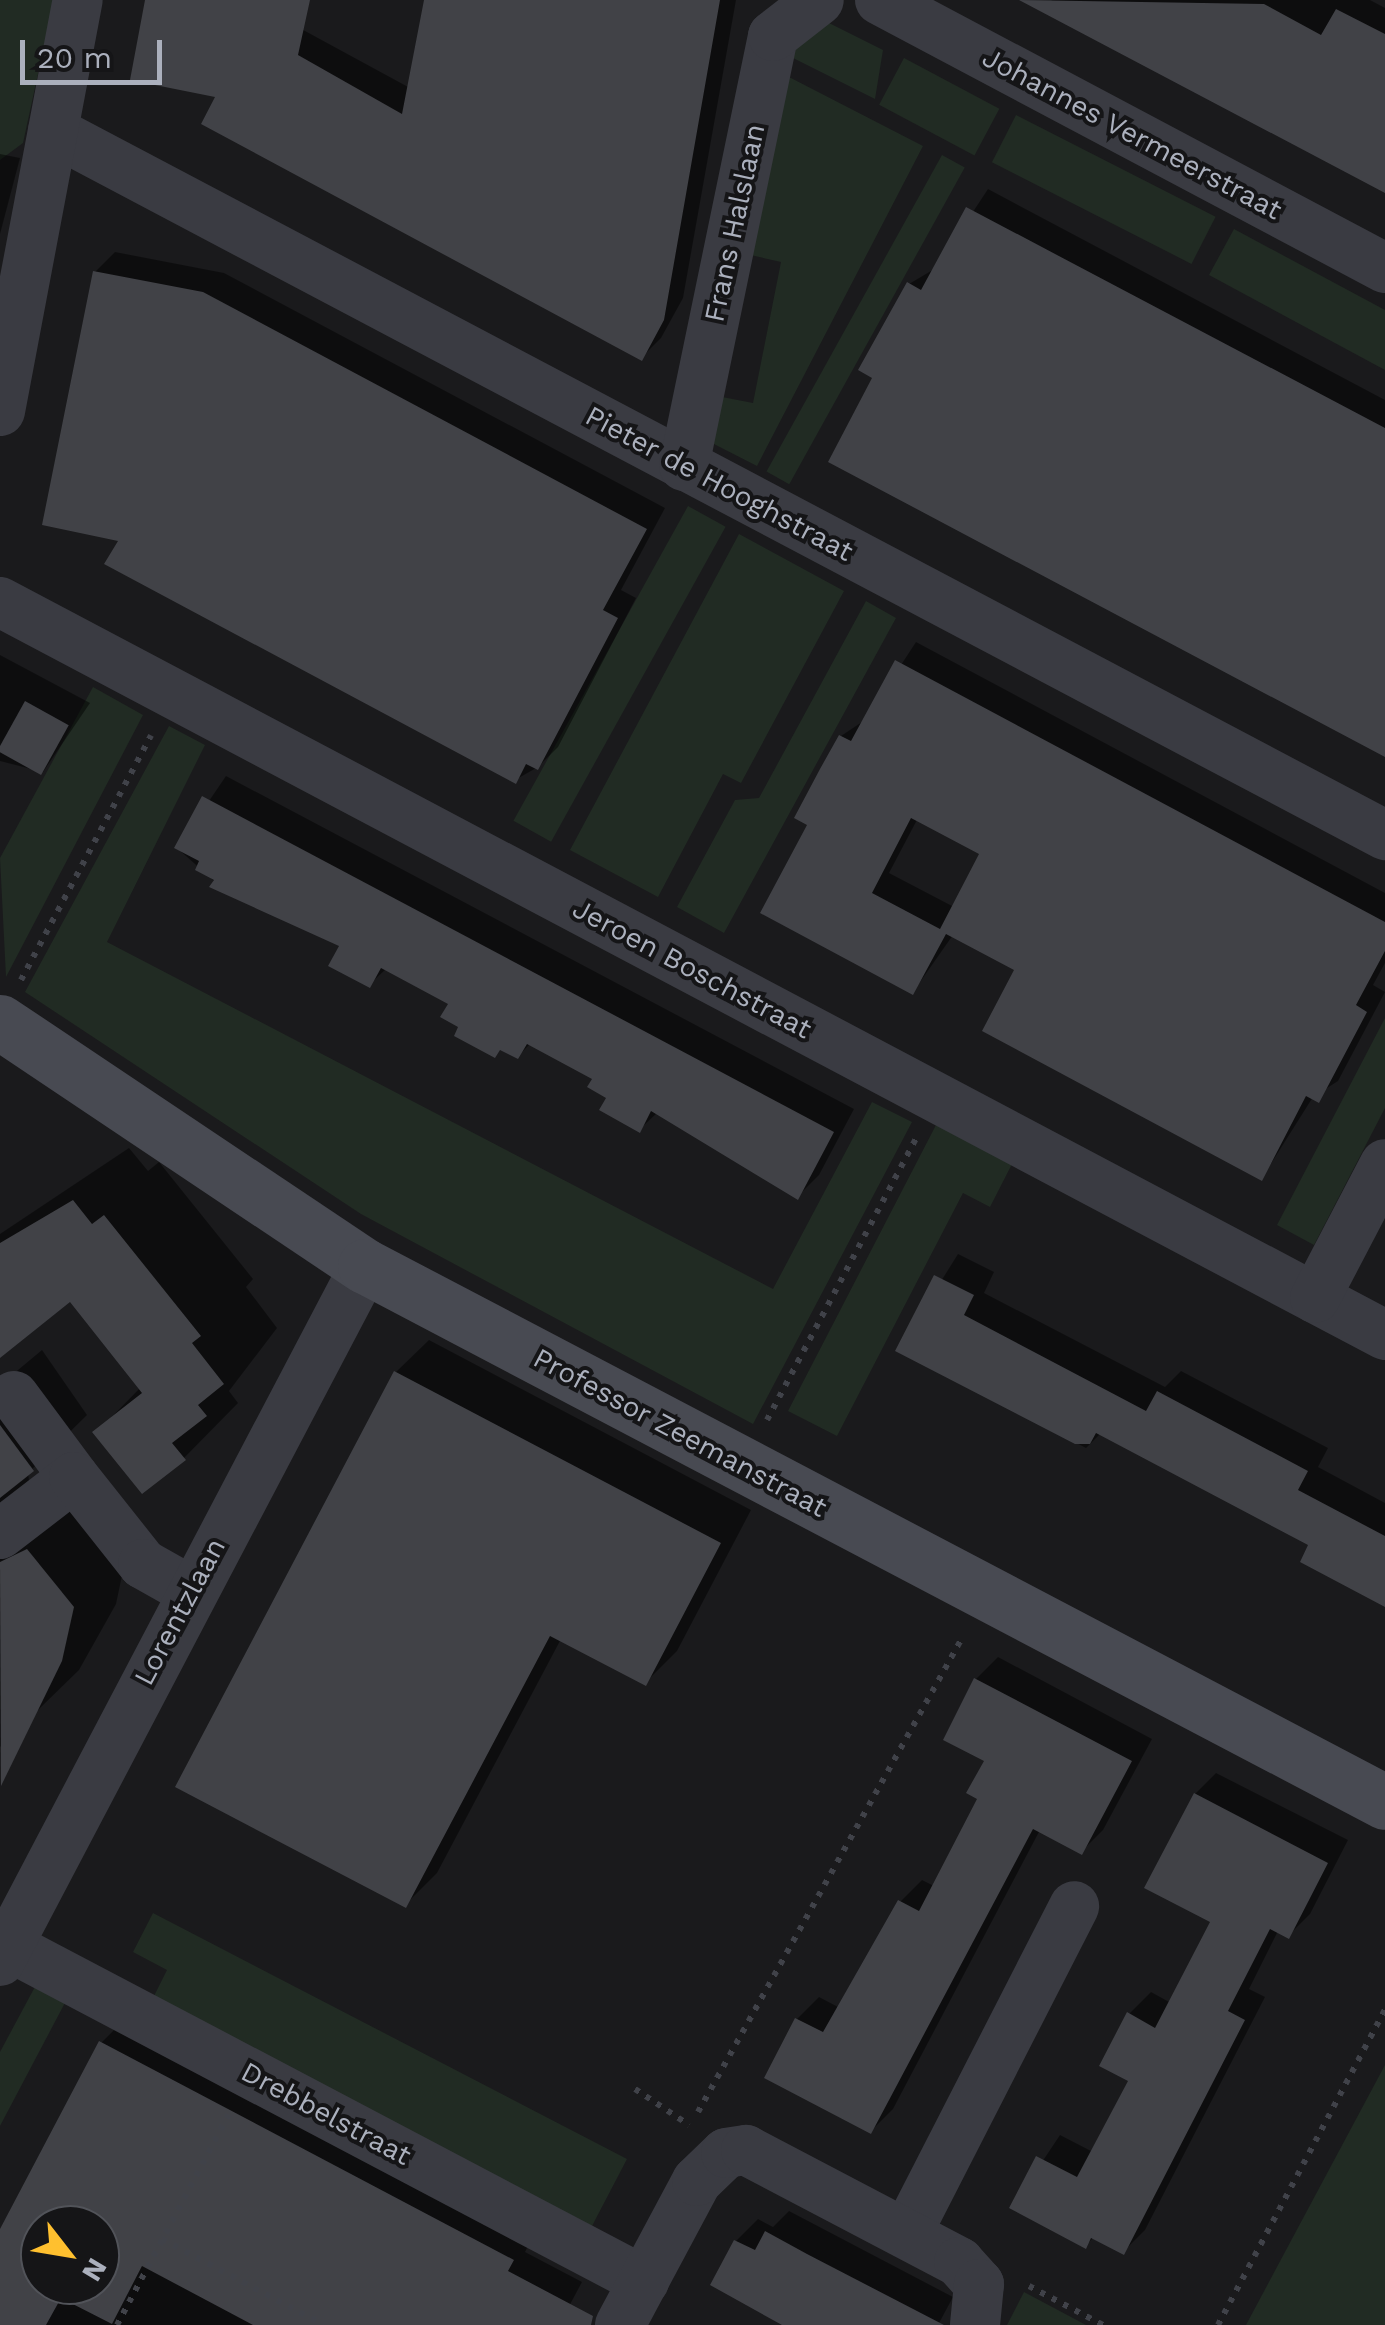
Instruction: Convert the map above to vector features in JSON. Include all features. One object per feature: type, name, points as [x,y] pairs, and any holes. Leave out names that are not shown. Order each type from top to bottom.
[{"type":"street","points":[[0,411],[20,194],[54,131],[78,0]]},
{"type":"street","name":"Frans Halslaan","points":[[684,466],[773,36],[819,0]]},
{"type":"street","name":"Johannes Vermeerstraat","points":[[880,0],[1385,268]]},
{"type":"street","name":"Pieter de Hooghstraat","points":[[54,131],[1385,834]]},
{"type":"street","name":"Jeroen Boschstraat","points":[[0,602],[1385,1335]]},
{"type":"street","name":"Professor Zeemanstraat","points":[[0,1022],[365,1266],[1385,1802]]},
{"type":"street","points":[[1315,1298],[1385,1164]]},
{"type":"street","name":"Lorentzlaan","points":[[4,1954],[191,1591],[365,1266]]},
{"type":"street","points":[[14,1396],[143,1564],[191,1591]]},
{"type":"street","points":[[0,1534],[74,1477]]},
{"type":"street","points":[[907,2234],[1074,1906]]},
{"type":"street","name":"Drebbelstraat","points":[[4,1954],[250,2074],[644,2281]]},
{"type":"street","points":[[620,2325],[697,2181],[726,2152],[766,2156],[907,2234],[977,2304]]},
{"type":"path","points":[[33,952],[173,694]]},
{"type":"path","points":[[784,1390],[937,1098]]},
{"type":"path","points":[[636,2090],[690,2126],[987,1594]]},
{"type":"path","points":[[1218,2325],[1385,2010]]},
{"type":"path","points":[[117,2325],[250,2074]]},
{"type":"path","points":[[162,2239],[324,2325]]},
{"type":"path","points":[[977,2304],[1020,2282],[1104,2325]]},
{"type":"shaded area","points":[[0,0],[54,0],[23,143],[0,160]]},
{"type":"shaded area","points":[[827,22],[883,50],[875,99],[785,54]]},
{"type":"shaded area","points":[[904,58],[999,109],[974,155],[879,105]]},
{"type":"shaded area","points":[[789,77],[923,146],[757,466],[710,442],[717,396],[753,403],[781,262],[746,254]]},
{"type":"shaded area","points":[[1016,115],[1216,217],[1192,264],[992,162]]},
{"type":"shaded area","points":[[942,155],[965,168],[789,484],[766,472]]},
{"type":"shaded area","points":[[1234,229],[1385,310],[1385,370],[1209,275]]},
{"type":"shaded area","points":[[688,506],[726,527],[551,842],[513,821]]},
{"type":"shaded area","points":[[739,534],[844,591],[741,783],[723,774],[658,897],[570,850]]},
{"type":"shaded area","points":[[866,601],[896,618],[724,933],[677,907],[735,800],[759,798]]},
{"type":"shaded area","points":[[93,687],[143,715],[6,977],[0,858]]},
{"type":"shaded area","points":[[169,726],[205,745],[107,942],[773,1289],[872,1102],[912,1122],[753,1424],[361,1214],[25,992]]},
{"type":"shaded area","points":[[1385,1018],[1385,1108],[1314,1245],[1277,1225]]},
{"type":"shaded area","points":[[936,1125],[1012,1164],[990,1207],[963,1193],[837,1436],[788,1411]]},
{"type":"shaded area","points":[[153,1913],[627,2159],[592,2226],[153,1998],[167,1970],[133,1952]]},
{"type":"shaded area","points":[[37,1983],[67,1999],[0,2126],[0,2052]]},
{"type":"shaded area","points":[[1385,2065],[1385,2325],[1246,2325]]},
{"type":"shaded area","points":[[1024,2292],[1086,2325],[1007,2325]]},
{"type":"building","points":[[145,0],[310,0],[298,55],[402,114],[424,0],[720,0],[664,320],[642,361],[201,124],[215,97],[130,80]]},
{"type":"building","points":[[1019,0],[1264,4],[1321,35],[1336,9],[1385,34],[1385,193]]},
{"type":"building","points":[[966,207],[1385,428],[1385,757],[828,462],[872,378],[858,370],[907,282],[921,290]]},
{"type":"building","points":[[93,271],[203,292],[647,529],[603,610],[618,618],[538,770],[526,764],[516,784],[104,564],[118,541],[42,525]]},
{"type":"building","points":[[895,660],[1385,922],[1385,951],[1356,1005],[1367,1012],[1319,1103],[1306,1096],[1262,1181],[982,1031],[1014,970],[946,934],[913,995],[760,913],[807,825],[794,818],[839,735],[851,741]],"holes":[[[911,818],[979,854],[940,929],[872,893]]]},
{"type":"building","points":[[25,701],[69,725],[41,775],[0,752]]},
{"type":"building","points":[[202,796],[834,1132],[798,1200],[651,1111],[640,1133],[599,1110],[606,1098],[587,1087],[592,1079],[527,1044],[518,1059],[500,1050],[495,1058],[454,1036],[458,1027],[440,1017],[448,1004],[381,968],[370,988],[328,966],[339,946],[209,887],[214,880],[195,870],[199,861],[174,848]]},
{"type":"building","points":[[73,1200],[92,1224],[104,1215],[201,1336],[192,1343],[224,1384],[198,1405],[207,1416],[172,1443],[186,1460],[142,1494],[92,1432],[142,1393],[70,1302],[0,1358],[0,1243]]},
{"type":"building","points":[[934,1275],[974,1295],[964,1315],[1146,1411],[1157,1391],[1308,1471],[1298,1490],[1385,1536],[1385,1607],[1300,1562],[1308,1545],[1096,1433],[1090,1444],[1075,1444],[895,1351]]},
{"type":"building","points":[[394,1371],[721,1543],[646,1686],[550,1636],[406,1908],[175,1787]]},
{"type":"building","points":[[0,1425],[34,1471],[0,1498]]},
{"type":"building","points":[[27,1549],[74,1607],[62,1661],[1,1786],[0,1562]]},
{"type":"building","points":[[974,1678],[1132,1761],[1082,1855],[1033,1829],[871,2134],[764,2078],[795,2018],[823,2032],[898,1900],[919,1911],[977,1799],[966,1793],[984,1761],[943,1740]]},
{"type":"building","points":[[1194,1793],[1328,1863],[1289,1939],[1270,1929],[1228,2011],[1245,2020],[1124,2255],[1091,2238],[1086,2249],[1009,2208],[1036,2156],[1077,2177],[1128,2081],[1099,2066],[1127,2012],[1155,2028],[1210,1922],[1144,1888]]},
{"type":"building","points":[[99,2041],[514,2260],[508,2271],[593,2316],[591,2325],[253,2325],[142,2266],[112,2324],[75,2305],[120,2305],[120,2205],[20,2205],[20,2305],[57,2305],[46,2325],[0,2325],[0,2229]]},
{"type":"building","points":[[765,2231],[944,2325],[782,2325],[710,2285],[734,2240],[755,2250]]}]
